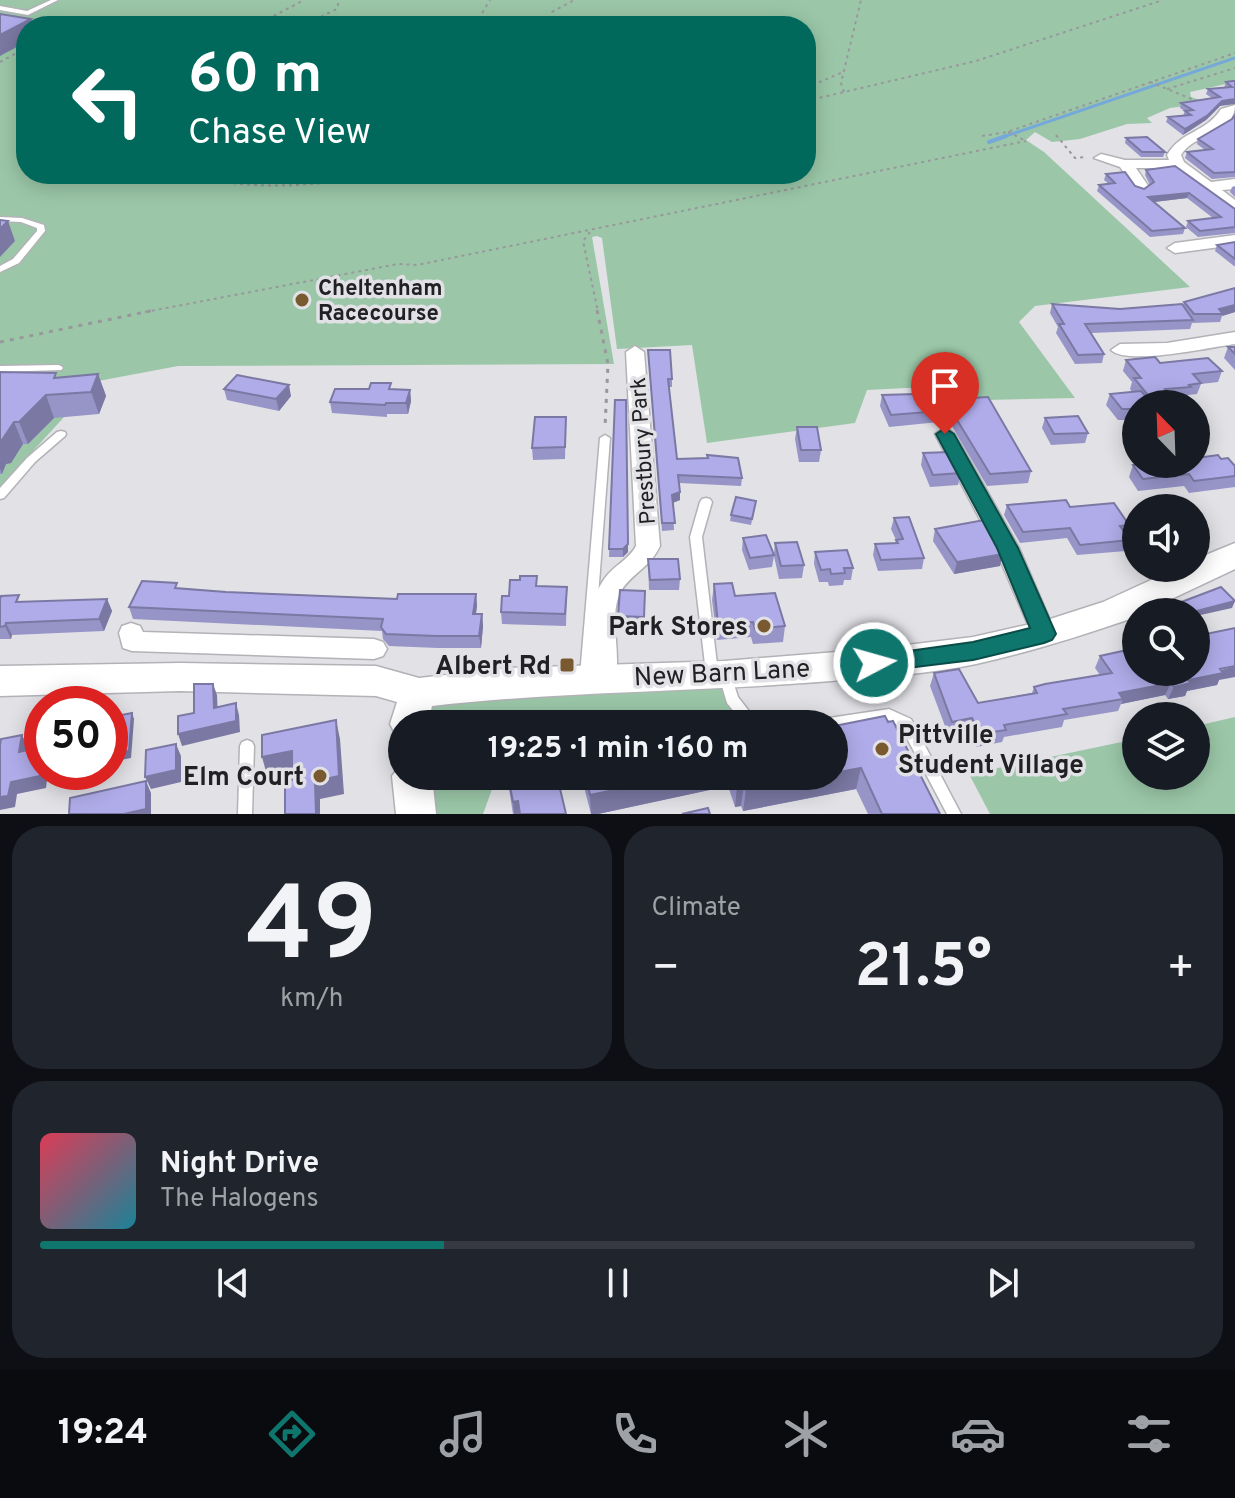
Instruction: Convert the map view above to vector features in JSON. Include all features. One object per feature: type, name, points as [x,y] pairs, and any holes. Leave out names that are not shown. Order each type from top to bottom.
[{"type":"main road","name":"New Barn Lane","points":[[0,681],[103,677],[244,662],[376,681],[414,708],[594,678],[718,675],[924,658],[1044,634],[1115,611],[1235,555]]},
{"type":"main road","points":[[413,790],[416,814]]},
{"type":"street","points":[[1229,111],[1216,128],[1177,146],[1174,155],[1178,164],[1235,208]]},
{"type":"street","points":[[1101,158],[1125,164],[1178,164]]},
{"type":"street","points":[[1125,164],[1141,187]]},
{"type":"street","points":[[1210,187],[1235,184]]},
{"type":"street","points":[[1175,248],[1235,240]]},
{"type":"street","points":[[1120,350],[1167,349],[1235,338]]},
{"type":"street","name":"Prestbury Park","points":[[594,678],[606,599],[615,581],[643,559],[648,546],[635,352]]},
{"type":"street","points":[[945,434],[1007,548],[1044,634]]},
{"type":"street","name":"New Barn Lane","points":[[131,633],[132,641],[244,662],[374,649]]},
{"type":"lane","points":[[0,8],[28,13],[55,0]]},
{"type":"lane","points":[[0,219],[41,227],[16,261],[0,269]]},
{"type":"lane","points":[[0,369],[58,368]]},
{"type":"lane","points":[[0,495],[31,460],[61,434]]},
{"type":"lane","points":[[594,678],[605,438]]},
{"type":"lane","points":[[706,502],[696,537],[718,675],[741,710]]},
{"type":"lane","points":[[848,721],[889,714],[906,723],[954,814]]},
{"type":"lane","points":[[245,814],[247,746]]},
{"type":"path","points":[[274,16],[304,0]]},
{"type":"path","points":[[323,16],[337,9],[339,0]]},
{"type":"path","points":[[548,16],[551,11],[574,0]]},
{"type":"path","points":[[844,92],[841,89],[844,72],[861,0]]},
{"type":"path","points":[[816,99],[976,61],[1163,0]]},
{"type":"path","points":[[982,136],[1007,132],[1235,53]]},
{"type":"path","points":[[1167,89],[1235,68]]},
{"type":"path","points":[[816,84],[844,72]]},
{"type":"path","points":[[1148,81],[1229,111]]},
{"type":"path","points":[[0,342],[275,286],[398,264],[417,265],[590,232],[1026,141],[1007,132]]},
{"type":"path","points":[[1056,135],[1075,158],[1101,158]]},
{"type":"path","points":[[228,184],[279,188],[311,184]]},
{"type":"path","points":[[590,232],[583,241],[608,364],[605,438]]},
{"type":"green space","name":"Cheltenham Racecourse","points":[[0,0],[1235,0],[1235,82],[1190,92],[1191,97],[1208,103],[1170,108],[1147,118],[1152,123],[1127,124],[1080,139],[1052,142],[1035,132],[1026,140],[1044,152],[1190,287],[1035,306],[1019,322],[1075,398],[942,401],[926,387],[867,390],[855,423],[707,443],[692,345],[617,349],[602,238],[597,236],[592,237],[614,364],[178,366],[77,385],[65,416],[0,487]]},
{"type":"green space","points":[[724,675],[733,710],[414,710],[419,693]]},
{"type":"green space","points":[[1235,717],[1235,814],[990,814],[969,774],[1122,742],[1122,790],[1210,790],[1210,723]]},
{"type":"green space","points":[[413,790],[492,790],[483,814],[416,814]]},
{"type":"building","points":[[0,14],[16,17],[16,27],[0,35]]},
{"type":"building","points":[[1235,81],[1235,99],[1222,101],[1208,115],[1185,129],[1168,117],[1191,115],[1185,111],[1193,110],[1181,103],[1220,97],[1208,89],[1232,87],[1226,82]]},
{"type":"building","points":[[1235,115],[1235,172],[1214,173],[1187,152],[1213,149],[1198,139]]},
{"type":"building","points":[[1147,137],[1165,152],[1142,152],[1126,138]]},
{"type":"building","points":[[1175,166],[1235,209],[1235,227],[1200,231],[1188,221],[1221,217],[1189,193],[1148,197],[1185,228],[1152,231],[1099,185],[1115,183],[1106,174],[1125,172],[1135,186],[1144,189],[1154,182],[1146,170]]},
{"type":"building","points":[[1235,242],[1235,259],[1217,245]]},
{"type":"building","points":[[1235,288],[1235,305],[1219,309],[1223,314],[1194,314],[1184,302]]},
{"type":"building","points":[[1052,304],[1120,309],[1182,304],[1193,320],[1085,324],[1104,354],[1078,355],[1059,324],[1064,324]]},
{"type":"building","points":[[648,350],[670,350],[672,379],[668,379],[677,459],[708,458],[707,455],[738,458],[742,478],[678,475],[680,492],[672,495],[675,523],[662,523]]},
{"type":"building","points":[[1155,357],[1160,363],[1208,358],[1222,371],[1193,374],[1201,383],[1189,385],[1191,387],[1144,390],[1134,378],[1141,378],[1126,360]]},
{"type":"building","points":[[0,372],[56,373],[54,378],[98,374],[91,392],[46,395],[19,422],[14,422],[0,440]]},
{"type":"building","points":[[237,375],[289,385],[276,399],[224,389]]},
{"type":"building","points":[[371,383],[391,383],[389,389],[410,390],[406,403],[330,402],[335,389],[369,389]]},
{"type":"building","points":[[952,393],[955,399],[988,397],[1031,471],[990,474],[951,410],[891,415],[882,395]]},
{"type":"building","points":[[1122,393],[1122,409],[1110,394]]},
{"type":"building","points":[[615,400],[626,400],[628,544],[623,549],[609,549]]},
{"type":"building","points":[[1078,416],[1088,433],[1054,434],[1045,418]]},
{"type":"building","points":[[535,417],[566,417],[565,447],[532,448]]},
{"type":"building","points":[[797,427],[817,427],[821,450],[801,450]]},
{"type":"building","points":[[950,452],[961,473],[933,475],[923,453]]},
{"type":"building","points":[[1210,456],[1228,458],[1235,466],[1235,476],[1194,481],[1192,478],[1210,478]]},
{"type":"building","points":[[736,497],[756,501],[752,519],[731,515]]},
{"type":"building","points":[[1066,500],[1070,507],[1114,503],[1122,515],[1122,541],[1080,545],[1070,528],[1023,532],[1007,505]]},
{"type":"building","points":[[909,517],[924,558],[881,560],[875,544],[898,543],[896,540],[903,539],[894,518]]},
{"type":"building","points":[[984,520],[1003,554],[957,562],[935,529]]},
{"type":"building","points":[[766,535],[774,555],[750,558],[743,538]]},
{"type":"building","points":[[797,542],[804,565],[781,566],[775,543]]},
{"type":"building","points":[[847,550],[853,568],[844,568],[845,573],[831,574],[830,569],[821,570],[815,552]]},
{"type":"building","points":[[648,559],[678,559],[680,579],[650,580]]},
{"type":"building","points":[[520,576],[537,576],[536,586],[567,587],[565,614],[501,612],[502,596],[509,596],[510,580],[520,580]]},
{"type":"building","points":[[142,581],[177,583],[175,588],[226,592],[397,599],[398,594],[476,594],[473,614],[482,614],[479,636],[386,634],[381,627],[383,619],[129,607]]},
{"type":"building","points":[[732,583],[735,596],[775,593],[785,626],[755,629],[753,622],[718,624],[714,584]]},
{"type":"building","points":[[1221,587],[1235,601],[1210,608],[1210,598],[1192,598]]},
{"type":"building","points":[[620,590],[645,591],[644,617],[618,616]]},
{"type":"building","points":[[19,595],[16,602],[107,599],[99,619],[6,623],[0,627],[1,596]]},
{"type":"building","points":[[1235,628],[1235,666],[1220,669],[1223,673],[1210,676],[1210,633]]},
{"type":"building","points":[[1122,651],[1122,686],[1155,686],[1119,693],[1123,699],[1063,709],[1067,714],[1004,725],[1006,730],[980,734],[972,718],[952,722],[934,673],[959,669],[978,703],[1037,693],[1034,687],[1045,684],[1112,673],[1100,656]]},
{"type":"building","points":[[194,684],[213,684],[214,708],[236,703],[236,721],[178,734],[178,716],[194,713]]},
{"type":"building","points":[[132,713],[128,751],[128,714]]},
{"type":"building","points":[[885,716],[888,722],[893,721],[940,814],[882,814],[861,768],[848,770],[848,723]]},
{"type":"building","points":[[336,720],[339,776],[315,781],[316,814],[285,814],[285,782],[292,780],[292,751],[262,757],[262,735]]},
{"type":"building","points":[[22,735],[19,752],[24,751],[24,779],[11,782],[8,796],[0,797],[0,745],[1,739]]},
{"type":"building","points":[[176,744],[176,770],[145,777],[146,750]]},
{"type":"building","points":[[146,781],[146,809],[124,814],[69,814],[70,798],[106,790],[128,790],[128,785]]},
{"type":"building","points":[[511,790],[560,790],[566,814],[520,814],[518,801],[513,802]]},
{"type":"building","points":[[589,790],[614,790],[590,795]]},
{"type":"building","points":[[708,808],[710,814],[682,814]]},
{"type":"waterway","points":[[1000,138],[1235,58]]},
{"type":"waterway","points":[[989,142],[1006,136]]},
{"type":"place","name":"Cheltenham Racecourse","points":[[302,300]]},
{"type":"place","name":"Park Stores","points":[[764,626]]},
{"type":"place","name":"Albert Rd","points":[[567,665]]},
{"type":"place","name":"Pittville Student Village","points":[[882,749]]},
{"type":"place","name":"Elm Court","points":[[320,776]]},
{"type":"route","points":[[874,663],[973,651],[1044,634],[1007,548],[945,434]]}]
